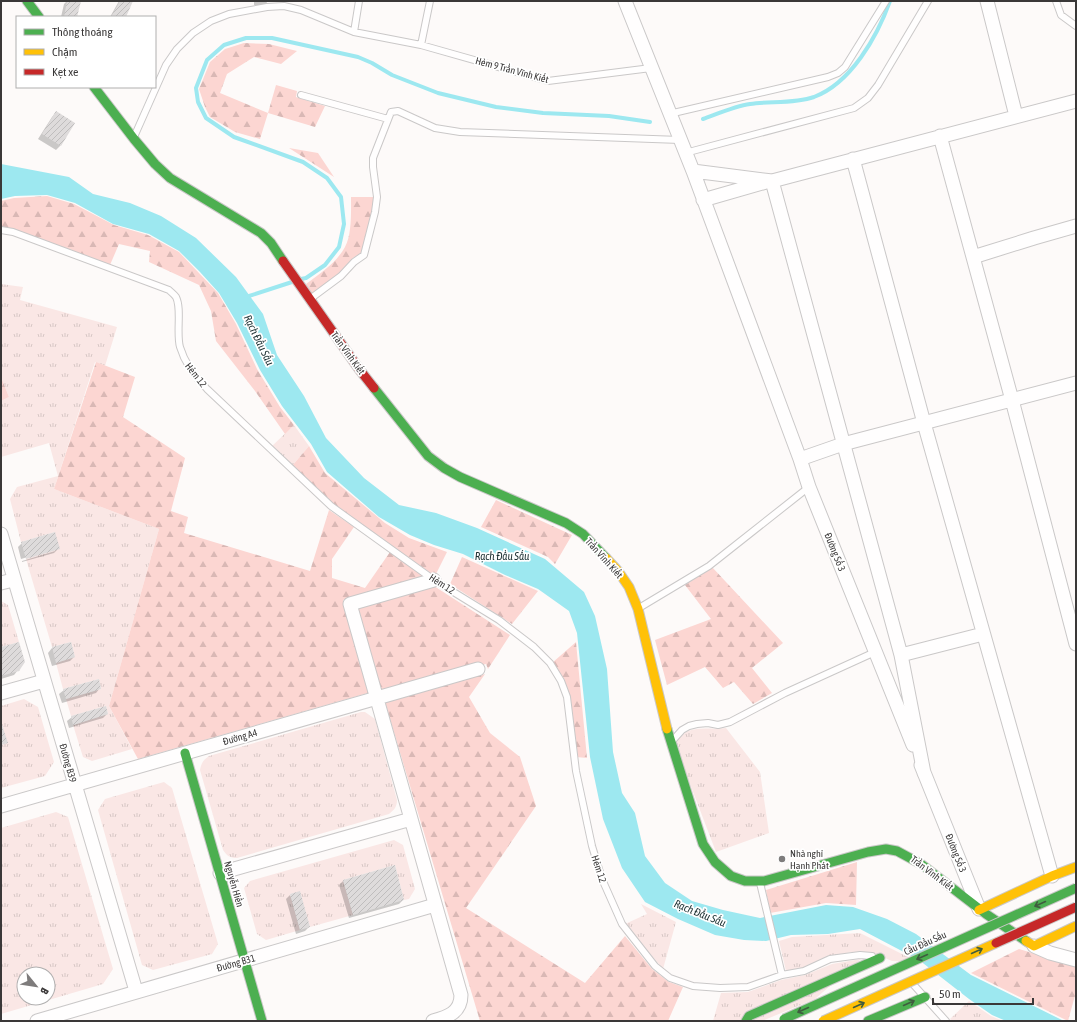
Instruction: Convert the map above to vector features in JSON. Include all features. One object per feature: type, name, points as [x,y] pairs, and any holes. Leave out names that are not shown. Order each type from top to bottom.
[{"type":"street","points":[[27,1],[38,16]]},
{"type":"street","name":"Đường Số 3","points":[[625,1],[693,171],[800,459],[808,487],[980,910]]},
{"type":"street","points":[[986,1],[1016,116]]},
{"type":"street","name":"Trần Vĩnh Kiết","points":[[95,88],[134,139],[155,164],[170,178],[261,233],[271,243],[359,369],[428,456],[460,478],[566,523],[583,534],[618,571],[629,587],[638,608],[670,742],[703,844],[711,859],[720,868],[731,876],[744,881],[760,882],[860,854],[886,849],[896,850],[914,858],[980,910],[1034,946],[1050,953],[1076,960]]},
{"type":"street","points":[[703,200],[1076,100]]},
{"type":"street","points":[[940,136],[1012,400],[1076,644]]},
{"type":"street","points":[[853,159],[924,424],[1052,876]]},
{"type":"street","points":[[693,171],[772,181]]},
{"type":"street","points":[[772,181],[901,655],[924,774]]},
{"type":"street","points":[[972,257],[1076,226]]},
{"type":"street","points":[[800,459],[843,444],[1076,383]]},
{"type":"street","name":"Đường B39","points":[[1,534],[7,581],[44,681],[136,991]]},
{"type":"street","points":[[433,1021],[450,1016],[456,1012],[461,996],[350,604],[434,580]]},
{"type":"street","points":[[901,655],[983,634]]},
{"type":"street","name":"Đường A4","points":[[1,806],[478,669]]},
{"type":"street","points":[[1,693],[44,681]]},
{"type":"street","name":"Nguyễn Hiền","points":[[185,753],[262,1021]]},
{"type":"street","points":[[220,873],[411,819]]},
{"type":"street","points":[[980,910],[1052,876],[1076,867]]},
{"type":"street","name":"Cầu Đầu Sấu","points":[[782,1020],[1076,888]]},
{"type":"street","name":"Đường B31","points":[[37,1021],[436,905]]},
{"type":"street","points":[[823,1021],[1076,907]]},
{"type":"street","points":[[1034,946],[1076,926]]},
{"type":"street","points":[[746,1021],[749,1016],[885,960]]},
{"type":"street","points":[[868,1021],[925,996]]},
{"type":"lane","points":[[354,32],[359,1]]},
{"type":"lane","points":[[421,45],[430,1]]},
{"type":"lane","points":[[670,114],[828,77],[838,73],[845,67],[886,1]]},
{"type":"lane","points":[[685,153],[854,108],[868,98],[878,85],[928,1]]},
{"type":"lane","points":[[1056,1],[1061,15],[1076,26]]},
{"type":"lane","name":"Hẻm 9 Trần Vĩnh Kiết","points":[[134,139],[166,65],[193,33],[211,21],[248,10],[267,7],[284,6],[301,10],[354,32],[421,45],[548,81],[652,68]]},
{"type":"lane","points":[[301,95],[388,119]]},
{"type":"lane","points":[[309,299],[341,276],[354,262],[364,255],[375,212],[377,196],[373,158],[391,112],[398,112],[435,128],[460,132],[680,140]]},
{"type":"lane","name":"Hẻm 12","points":[[1,230],[13,232],[169,290],[175,296],[178,303],[180,346],[185,361],[199,381],[331,506],[434,580],[514,630],[550,663],[561,681],[567,697],[576,771],[592,846],[602,879],[622,924],[655,966],[670,978],[693,986],[720,988],[748,987],[782,975],[804,971],[830,959],[860,954],[885,960]]},
{"type":"lane","points":[[638,608],[709,566],[808,487]]},
{"type":"lane","points":[[670,742],[682,730],[689,726],[708,723],[718,725],[730,722],[785,693],[875,652]]},
{"type":"lane","points":[[760,882],[782,975]]},
{"type":"lane","points":[[885,960],[906,976],[946,1021]]},
{"type":"green space","points":[[244,43],[269,44],[297,51],[281,64],[254,57],[227,74],[220,93],[268,113],[260,139],[235,132],[210,117],[199,89],[210,62],[225,49]]},
{"type":"green space","points":[[276,85],[297,91],[296,97],[325,106],[315,127],[268,113]]},
{"type":"green space","points":[[289,148],[318,153],[334,177]]},
{"type":"green space","points":[[47,196],[74,204],[114,225],[148,235],[179,252],[218,293],[236,324],[257,369],[280,407],[294,425],[285,434],[255,391],[216,341],[211,311],[199,285],[149,262],[150,251],[119,244],[110,265],[17,230],[1,227],[1,201],[14,198]]},
{"type":"green space","points":[[351,197],[374,197],[372,212],[361,253],[353,258],[339,273],[312,294],[306,284],[333,263],[345,247],[349,236],[351,223]]},
{"type":"green space","points":[[1,284],[23,287],[20,300],[117,327],[105,366],[95,362],[54,489],[159,529],[109,706],[132,749],[92,761],[83,757],[73,725],[108,714],[106,706],[71,716],[66,699],[101,689],[99,679],[63,689],[56,663],[75,657],[71,642],[52,647],[26,559],[55,532],[21,542],[10,499],[17,487],[58,476],[49,443],[1,457],[1,401],[9,397],[1,377]]},
{"type":"green space","points":[[96,362],[135,377],[123,417],[185,458],[171,511],[188,517],[184,533],[310,571],[329,510],[354,527],[332,559],[332,578],[365,588],[390,552],[423,576],[343,600],[368,693],[138,759],[109,706],[159,529],[54,489]]},
{"type":"green space","points":[[1,377],[9,397],[1,401]]},
{"type":"green space","points":[[294,425],[309,446],[292,466],[271,447]]},
{"type":"green space","points":[[309,446],[325,473],[385,523],[409,538],[447,552],[435,576],[334,505],[292,466]]},
{"type":"green space","points":[[496,500],[572,535],[555,564],[548,557],[481,527]]},
{"type":"green space","points":[[462,557],[538,591],[512,624],[450,584]]},
{"type":"green space","points":[[712,567],[783,643],[752,668],[772,693],[753,704],[734,682],[723,688],[705,667],[667,685],[655,640],[711,619],[685,585]]},
{"type":"green space","points":[[434,586],[510,635],[488,669],[486,664],[381,691],[356,608]]},
{"type":"green space","points":[[1,601],[8,605],[19,642],[1,647]]},
{"type":"green space","points":[[576,642],[587,758],[576,757],[569,695],[564,679],[552,663]]},
{"type":"green space","points":[[485,674],[469,697],[490,733],[520,757],[536,806],[466,908],[585,983],[625,936],[652,969],[669,982],[683,987],[668,1021],[480,1021],[385,702]]},
{"type":"green space","points":[[24,699],[38,707],[54,762],[45,776],[1,788],[1,745],[7,743],[1,721],[1,706]]},
{"type":"green space","points":[[365,712],[375,719],[397,800],[394,810],[389,814],[237,858],[227,855],[223,850],[200,770],[205,759],[209,756]]},
{"type":"green space","points":[[726,728],[760,772],[769,833],[716,852],[674,742],[684,733],[689,731]]},
{"type":"green space","points":[[164,782],[172,788],[218,944],[212,954],[153,970],[142,965],[98,810],[105,799]]},
{"type":"green space","points":[[56,812],[68,817],[113,969],[103,984],[56,998],[56,966],[16,966],[16,1006],[28,1006],[1,1014],[1,828]]},
{"type":"green space","points":[[394,840],[403,845],[415,889],[409,899],[404,900],[395,865],[343,880],[353,915],[310,927],[300,892],[290,894],[300,930],[266,940],[257,934],[244,888],[250,881]]},
{"type":"green space","points":[[857,862],[856,905],[826,903],[770,913],[766,890]]},
{"type":"green space","points":[[641,904],[676,922],[663,969],[625,924],[647,914]]},
{"type":"green space","points":[[860,933],[918,962],[892,961],[871,952],[851,952],[831,957],[803,968],[786,971],[779,941],[792,937]]},
{"type":"green space","points":[[1019,949],[1076,966],[1076,992],[1068,1021],[971,973]]},
{"type":"green space","points":[[861,959],[815,999],[762,1021],[713,1021],[721,993],[748,992],[781,980],[805,975],[832,964]]},
{"type":"green space","points":[[969,1001],[991,1016],[1003,1021],[952,1021],[950,1019]]},
{"type":"water","name":"Rạch Đầu Sấu","points":[[1,164],[69,177],[93,194],[130,203],[161,216],[196,238],[236,277],[263,314],[277,355],[304,396],[326,438],[364,478],[399,505],[436,513],[477,528],[545,559],[584,592],[595,616],[607,669],[613,752],[622,793],[635,813],[645,856],[665,883],[692,901],[723,910],[760,918],[826,905],[853,907],[887,919],[916,934],[971,975],[1064,1021],[1006,1021],[992,1015],[919,960],[860,929],[828,934],[791,935],[766,941],[744,940],[715,935],[678,919],[645,902],[622,868],[603,819],[590,757],[577,633],[569,611],[538,589],[505,575],[463,554],[434,545],[410,535],[379,517],[327,472],[311,444],[282,406],[260,370],[237,323],[219,293],[179,251],[149,234],[113,224],[75,203],[47,195],[15,196],[1,199]]},
{"type":"building","points":[[67,1],[81,1],[77,16],[64,16]]},
{"type":"building","points":[[120,1],[133,1],[126,16],[112,16]]},
{"type":"building","points":[[56,111],[75,123],[61,146],[42,134]]},
{"type":"building","points":[[55,532],[60,549],[26,559],[21,542]]},
{"type":"building","points":[[19,642],[25,662],[19,671],[1,676],[1,647]]},
{"type":"building","points":[[71,642],[75,657],[56,663],[52,647]]},
{"type":"building","points":[[99,679],[101,689],[66,699],[63,689]]},
{"type":"building","points":[[106,706],[108,714],[73,725],[71,716]]},
{"type":"building","points":[[1,722],[8,743],[1,745]]},
{"type":"building","points":[[395,865],[404,900],[353,915],[343,880]]},
{"type":"building","points":[[300,891],[310,927],[300,930],[290,894]]},
{"type":"waterway","points":[[703,119],[744,105],[798,101],[814,97],[827,90],[840,81],[861,57],[878,29],[890,1]]},
{"type":"waterway","points":[[301,279],[306,278],[325,265],[339,247],[344,224],[341,197],[327,178],[303,162],[234,137],[206,118],[198,102],[196,88],[207,60],[224,45],[246,38],[272,38],[358,57],[372,63],[392,75],[438,93],[496,107],[543,113],[609,116],[650,122]]},
{"type":"waterway","points":[[246,297],[292,282]]},
{"type":"traffic: fast","points":[[27,1],[38,16]]},
{"type":"traffic: fast","points":[[95,88],[134,139],[155,164],[170,178],[261,233],[271,243],[283,261]]},
{"type":"traffic: fast","points":[[374,388],[428,456],[444,468],[460,477],[566,523],[583,534],[606,558]]},
{"type":"traffic: fast","points":[[667,729],[703,844],[715,862],[731,876],[745,881],[764,881],[868,852],[886,849],[897,851],[921,864],[986,914],[1026,941]]},
{"type":"traffic: fast","points":[[185,753],[262,1021]]},
{"type":"traffic: fast","points":[[784,1019],[1076,888]]},
{"type":"traffic: fast","points":[[746,1021],[749,1016],[880,958]]},
{"type":"traffic: fast","points":[[868,1021],[925,997]]},
{"type":"traffic: slow","points":[[606,558],[618,571],[629,587],[638,609],[667,729]]},
{"type":"traffic: slow","points":[[979,910],[1052,876],[1076,867]]},
{"type":"traffic: slow","points":[[1026,941],[1034,946],[1076,926]]},
{"type":"traffic: slow","points":[[823,1021],[996,943]]},
{"type":"traffic: jam","points":[[283,261],[374,388]]},
{"type":"traffic: jam","points":[[996,943],[1076,907]]},
{"type":"place","name":"Nhà nghỉ Hạnh Phát","points":[[782,859]]}]
